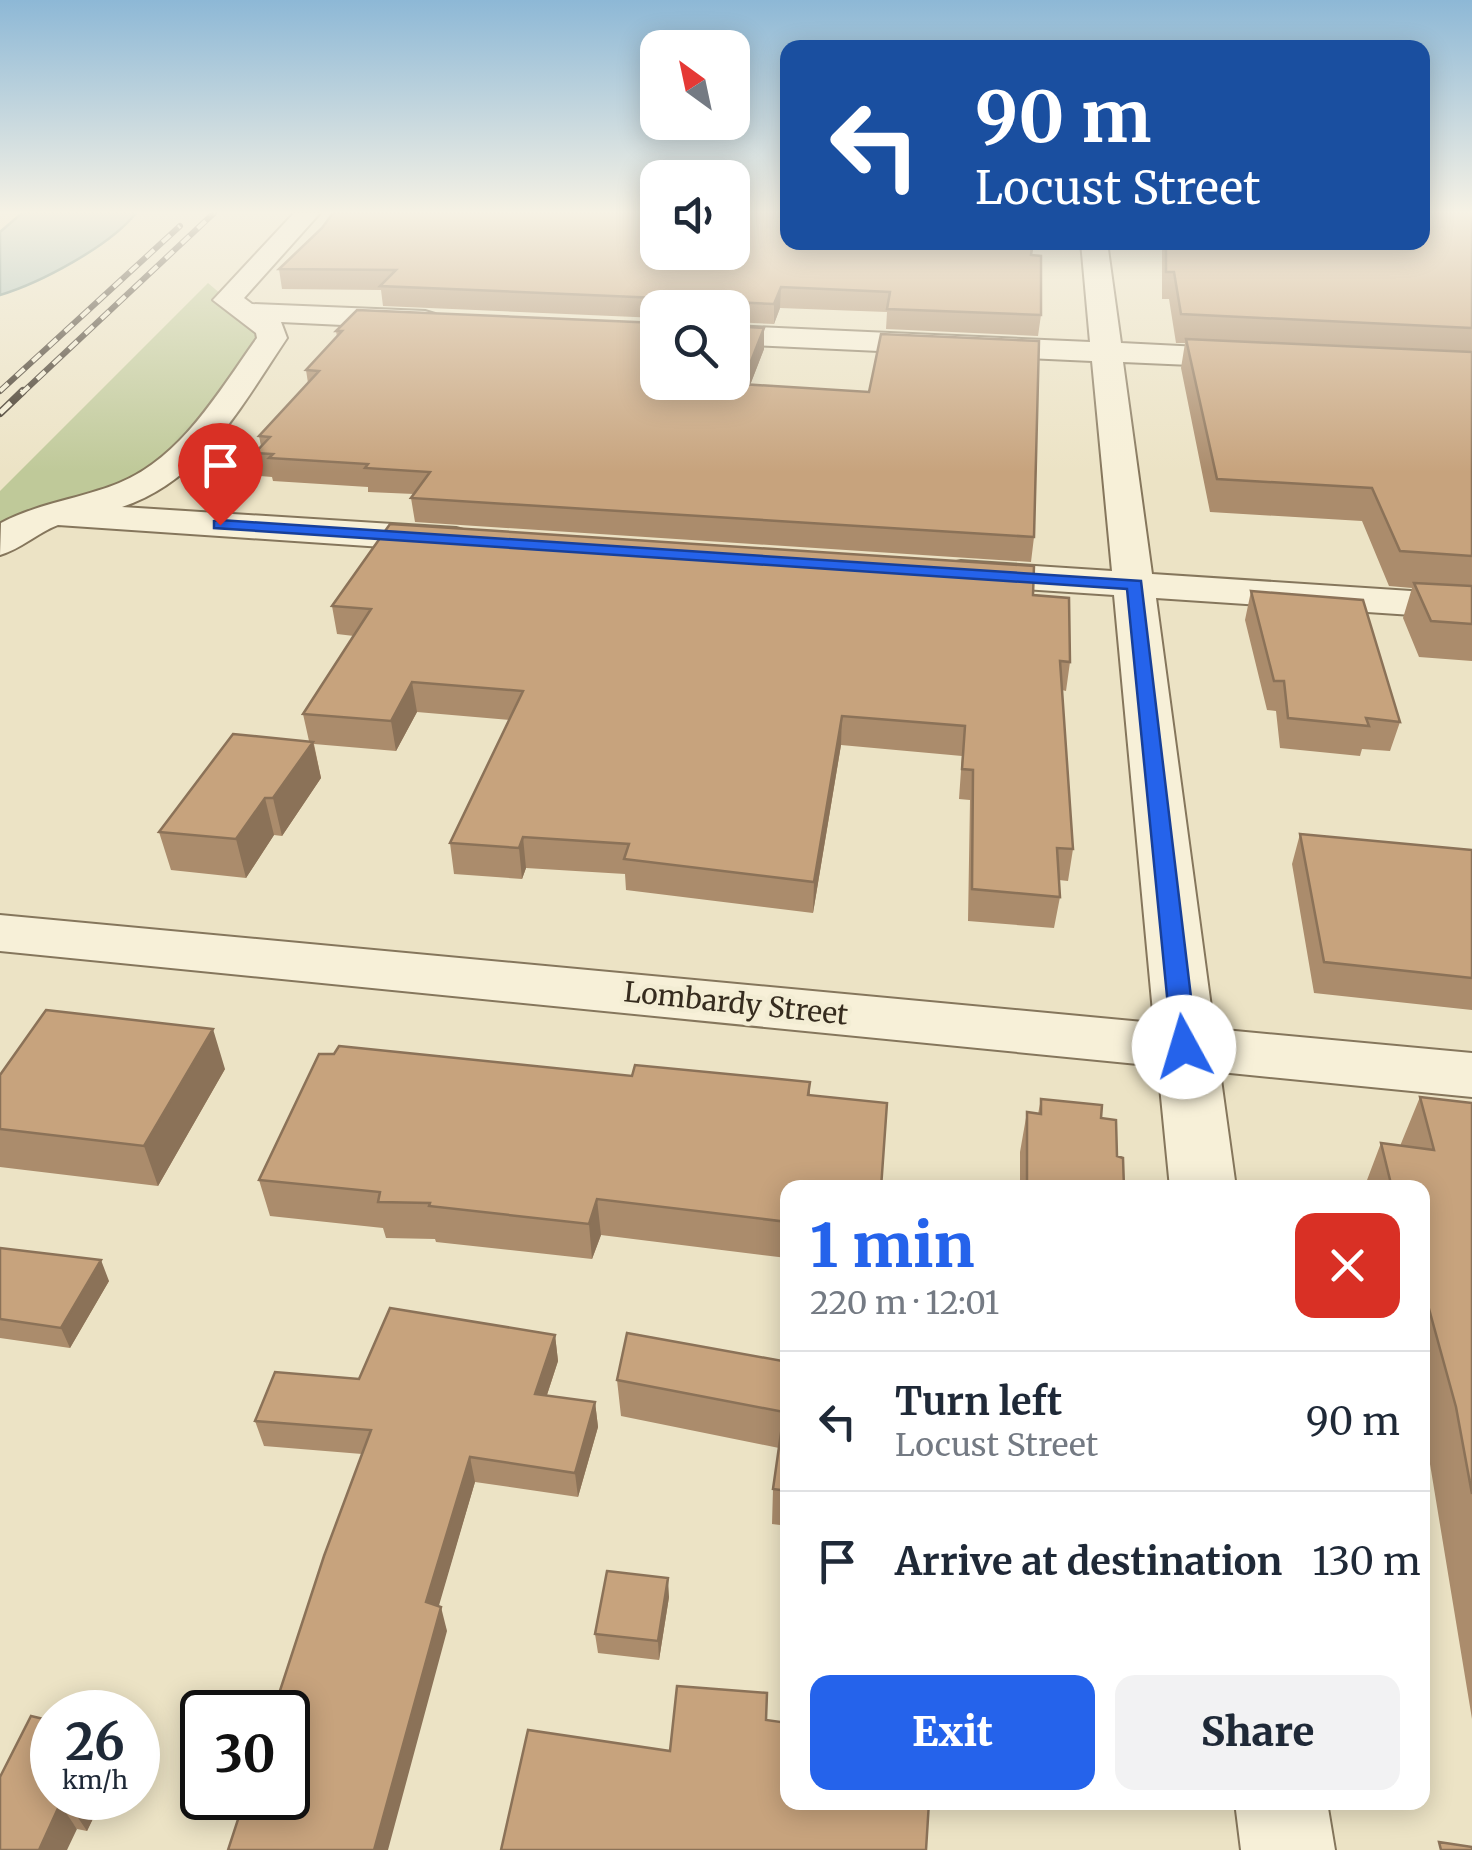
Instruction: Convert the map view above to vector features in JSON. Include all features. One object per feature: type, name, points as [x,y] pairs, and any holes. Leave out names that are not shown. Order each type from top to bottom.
[{"type":"street","points":[[0,543],[28,524],[148,483],[196,443],[272,338],[271,330],[228,299]]},
{"type":"street","points":[[1101,299],[1201,1180]]},
{"type":"street","points":[[243,312],[460,322]]},
{"type":"street","points":[[750,335],[1296,361]]},
{"type":"street","points":[[60,514],[499,543]]},
{"type":"street","points":[[918,570],[1472,606]]},
{"type":"street","name":"Lombardy Street","points":[[0,933],[1472,1075]]},
{"type":"street","points":[[1283,1810],[1288,1850]]},
{"type":"green space","points":[[192,299],[227,299],[271,329],[158,476],[60,514],[0,527],[0,491]]},
{"type":"building","points":[[750,299],[776,299],[774,304],[750,303]]},
{"type":"building","points":[[889,299],[1041,299],[1041,315],[887,309]]},
{"type":"building","points":[[1179,299],[1472,299],[1472,328],[1181,314]]},
{"type":"building","points":[[357,310],[640,322],[640,400],[750,400],[750,385],[869,392],[881,334],[1039,341],[1034,537],[411,498],[430,472],[269,458],[273,454],[255,453],[270,437],[259,436],[319,371],[306,370],[342,331],[336,331]]},
{"type":"building","points":[[750,327],[764,328],[750,364]]},
{"type":"building","points":[[1186,339],[1472,352],[1472,556],[1400,551],[1372,488],[1217,479]]},
{"type":"building","points":[[390,524],[1034,566],[1033,595],[1069,598],[1070,662],[1060,661],[1073,849],[1057,848],[1060,897],[972,889],[973,770],[962,769],[965,726],[842,716],[814,882],[624,859],[629,844],[523,837],[519,848],[450,843],[523,691],[412,682],[391,721],[303,714],[371,609],[332,606]]},
{"type":"building","points":[[1414,583],[1472,586],[1472,624],[1431,621]]},
{"type":"building","points":[[1251,591],[1363,600],[1400,722],[1366,718],[1369,726],[1288,718],[1284,681],[1274,681]]},
{"type":"building","points":[[233,734],[313,742],[273,798],[265,798],[236,839],[159,832]]},
{"type":"building","points":[[1300,834],[1472,850],[1472,978],[1324,962]]},
{"type":"building","points":[[46,1010],[213,1029],[144,1146],[0,1129],[0,1075]]},
{"type":"building","points":[[339,1046],[632,1076],[635,1065],[810,1082],[808,1095],[887,1103],[882,1180],[780,1180],[780,1221],[597,1199],[589,1224],[429,1206],[430,1203],[378,1202],[380,1192],[259,1180],[319,1054],[334,1054]]},
{"type":"building","points":[[1420,1097],[1472,1103],[1472,1494],[1456,1407],[1430,1313],[1430,1180],[1390,1180],[1381,1143],[1434,1150]]},
{"type":"building","points":[[1041,1099],[1102,1105],[1101,1118],[1116,1120],[1117,1156],[1123,1158],[1124,1180],[1027,1180],[1027,1112],[1041,1114]]},
{"type":"building","points":[[0,1248],[101,1260],[61,1328],[0,1319]]},
{"type":"building","points":[[390,1308],[555,1335],[535,1394],[595,1402],[575,1473],[470,1457],[426,1602],[441,1607],[374,1850],[228,1850],[238,1820],[310,1820],[310,1690],[280,1690],[371,1430],[255,1421],[275,1372],[359,1379]]},
{"type":"building","points":[[627,1333],[780,1361],[780,1411],[617,1380]]},
{"type":"building","points":[[780,1440],[780,1490],[773,1489]]},
{"type":"building","points":[[607,1571],[668,1578],[658,1641],[595,1634]]},
{"type":"building","points":[[677,1686],[767,1693],[766,1720],[780,1722],[780,1810],[928,1810],[926,1850],[501,1850],[528,1730],[670,1751]]},
{"type":"building","points":[[30,1718],[30,1820],[53,1820],[39,1850],[0,1850],[0,1777]]},
{"type":"building","points":[[1439,1842],[1472,1847],[1472,1850],[1441,1850]]},
{"type":"railway","points":[[0,391],[100,299]]},
{"type":"railway","points":[[21,394],[122,299]]},
{"type":"railway","points":[[0,413],[23,391]]},
{"type":"route","points":[[220,525],[1135,584],[1184,1047]]}]
